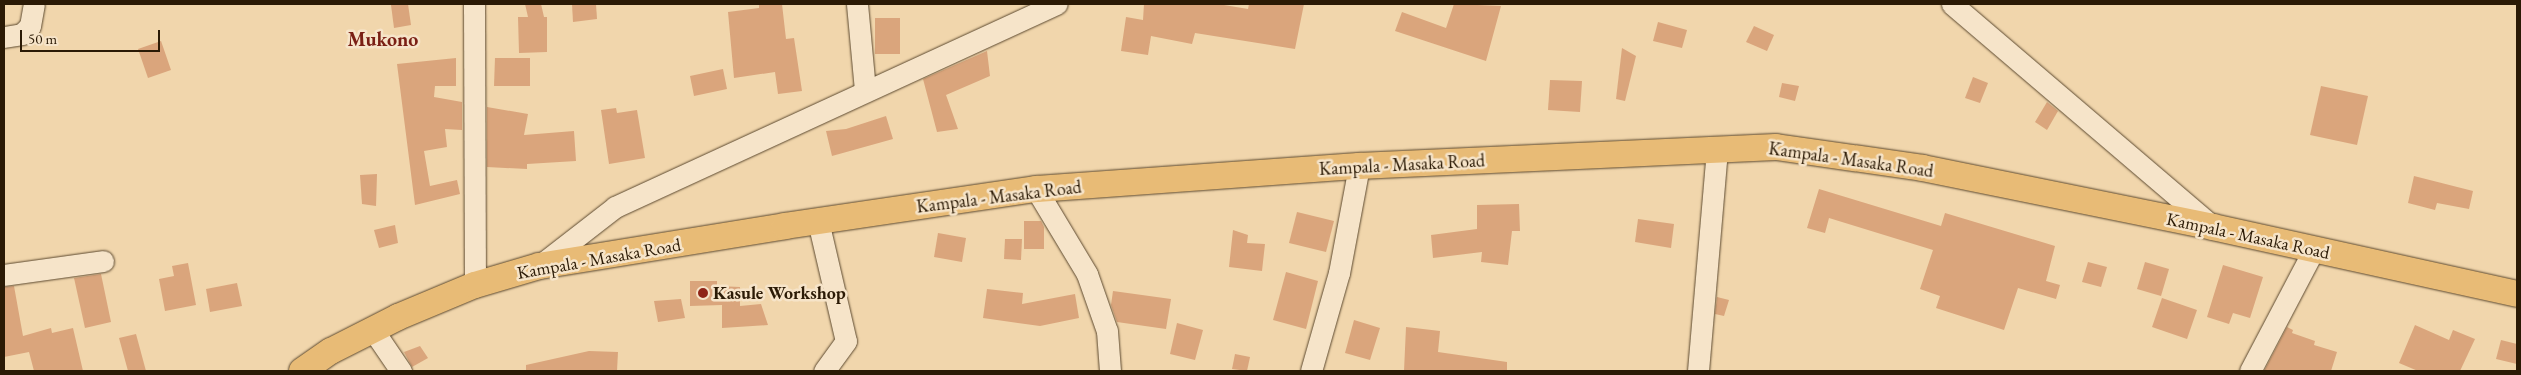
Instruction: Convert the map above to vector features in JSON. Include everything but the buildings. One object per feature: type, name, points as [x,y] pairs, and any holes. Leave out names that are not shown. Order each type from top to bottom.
[{"type":"main road","name":"Kampala - Masaka Road","points":[[302,371],[372,330],[475,285],[539,266],[818,221],[1036,189],[1359,166],[1776,147],[1923,168],[2213,227],[2517,294]]},
{"type":"street","points":[[4,37],[22,34],[30,26],[34,4]]},
{"type":"street","points":[[474,4],[475,285]]},
{"type":"street","points":[[858,4],[865,91]]},
{"type":"street","points":[[539,266],[615,208],[1057,4]]},
{"type":"street","points":[[1952,4],[2213,227]]},
{"type":"street","points":[[1698,371],[1717,150]]},
{"type":"street","points":[[1311,371],[1339,273],[1359,166]]},
{"type":"street","points":[[1036,189],[1087,274],[1107,331],[1110,371]]},
{"type":"street","points":[[818,221],[846,341],[824,371]]},
{"type":"street","points":[[2250,371],[2314,249]]},
{"type":"street","points":[[4,275],[103,261]]},
{"type":"street","points":[[372,330],[401,371]]},
{"type":"place","name":"Kasule Workshop","points":[[703,293]]},
{"type":"district","name":"Mukono","points":[[383,39]]}]
